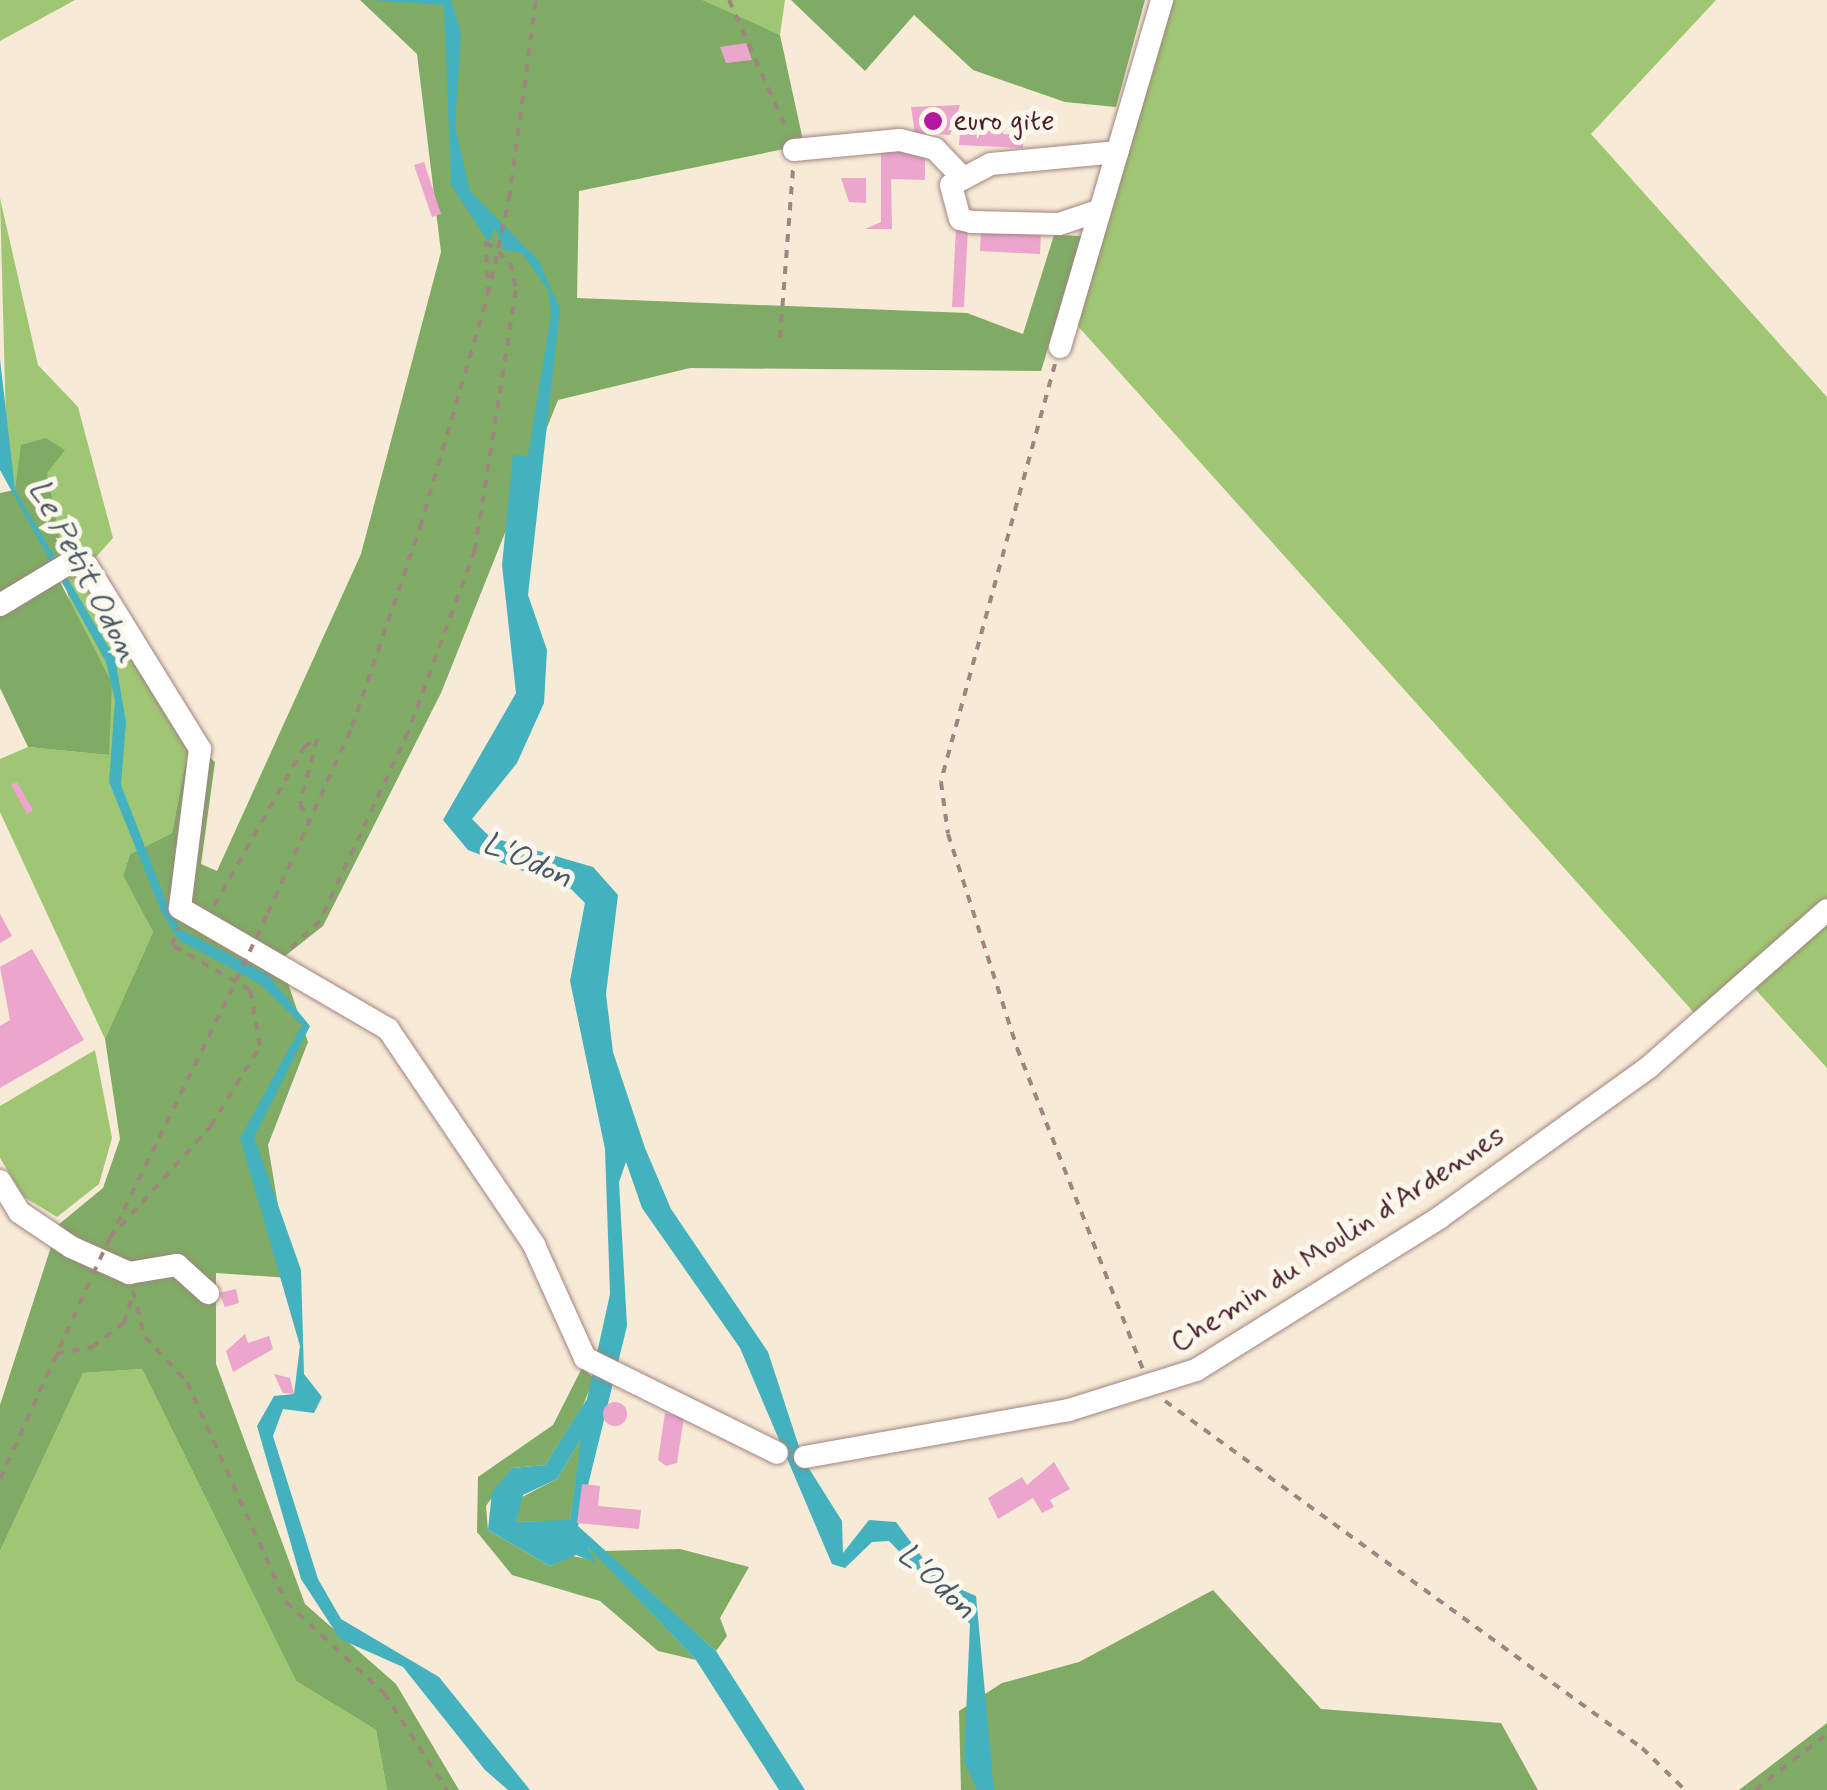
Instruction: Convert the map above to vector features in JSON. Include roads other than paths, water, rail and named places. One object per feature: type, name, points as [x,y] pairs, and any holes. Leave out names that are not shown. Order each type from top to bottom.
[{"type":"street","points":[[1060,348],[1162,0]]},
{"type":"street","points":[[794,150],[900,140],[936,149],[960,175]]},
{"type":"street","points":[[960,175],[1117,152]]},
{"type":"street","points":[[960,175],[950,192],[960,219],[1060,224],[1098,211]]},
{"type":"street","points":[[0,605],[60,569],[88,566],[200,748],[179,868],[180,908],[202,928],[276,962],[388,1029],[534,1245],[606,1372],[777,1453]]},
{"type":"street","name":"Chemin du Moulin d'Ardennes","points":[[805,1457],[1153,1390],[1471,1194],[1649,1067],[1827,910]]},
{"type":"street","points":[[0,1181],[19,1212],[131,1283],[177,1265],[208,1293]]},
{"type":"water","name":"L'Odon","points":[[369,0],[451,0],[461,33],[455,127],[470,191],[539,261],[560,309],[528,595],[547,650],[544,703],[517,763],[472,819],[490,837],[593,867],[618,895],[606,994],[613,1052],[645,1148],[671,1209],[768,1352],[803,1459],[842,1521],[843,1553],[869,1520],[896,1522],[939,1580],[976,1596],[994,1790],[977,1790],[964,1761],[970,1624],[889,1541],[872,1542],[845,1568],[832,1564],[740,1348],[642,1208],[626,1162],[619,1182],[627,1326],[578,1526],[716,1651],[805,1790],[779,1790],[696,1660],[588,1547],[596,1563],[576,1555],[550,1566],[488,1530],[492,1492],[512,1468],[545,1465],[587,1399],[610,1294],[605,1149],[570,981],[585,903],[571,889],[468,850],[443,820],[516,693],[502,565],[513,455],[528,456],[551,314],[548,290],[522,253],[504,250],[495,227],[490,242],[451,185],[444,5]],"holes":[[[581,1439],[570,1520],[516,1522],[523,1495],[557,1479]]]},
{"type":"water","points":[[0,359],[15,490],[115,658],[126,722],[121,785],[169,909],[180,929],[267,974],[310,1026],[254,1137],[301,1270],[304,1374],[322,1397],[314,1413],[283,1409],[273,1436],[318,1579],[341,1619],[439,1677],[530,1790],[508,1790],[485,1770],[403,1667],[340,1639],[301,1579],[257,1426],[274,1396],[294,1394],[300,1346],[240,1138],[302,1025],[260,984],[179,940],[162,913],[109,782],[115,700],[106,662],[0,470]]},
{"type":"place","name":"euro gite","points":[[933,121]]},
{"type":"water label","name":"Le Petit Odon","points":[[83,571]]}]
